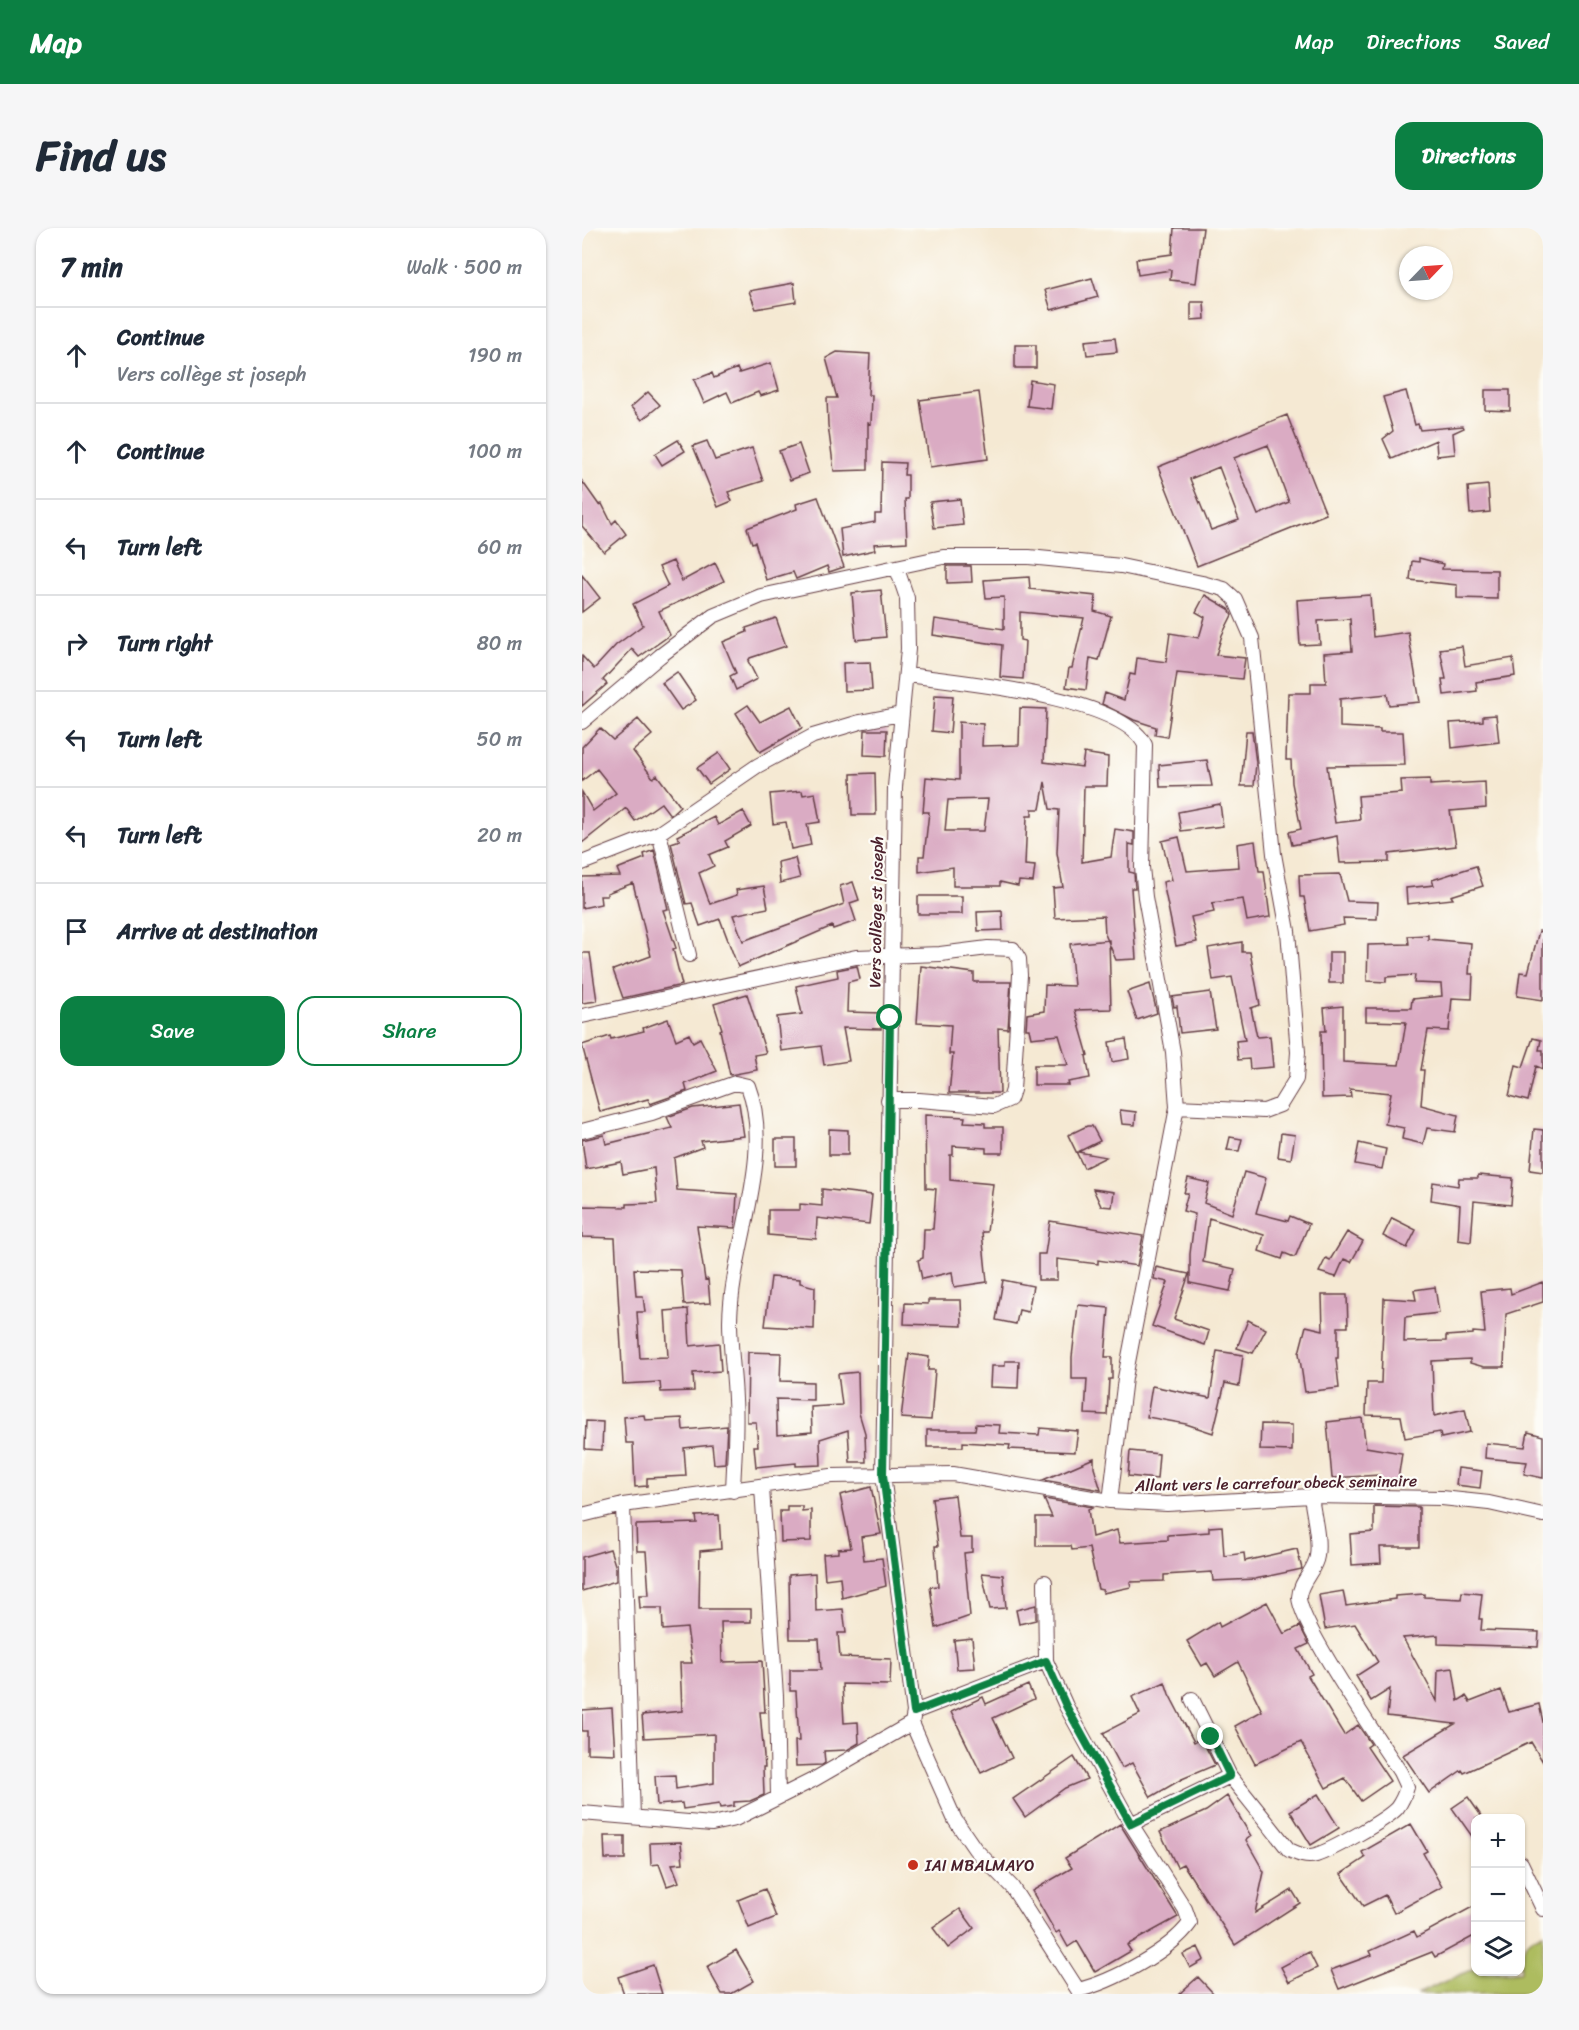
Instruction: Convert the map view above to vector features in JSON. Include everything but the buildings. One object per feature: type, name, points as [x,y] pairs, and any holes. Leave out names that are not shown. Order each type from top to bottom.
[{"type":"street","points":[[582,722],[713,616],[761,596],[897,569],[943,557],[983,556],[1121,566],[1224,589],[1242,611],[1252,639],[1274,854],[1288,932],[1298,1052],[1296,1079],[1280,1105],[1264,1111],[1177,1107]]},
{"type":"street","name":"Vers collège st joseph","points":[[897,569],[907,598],[907,675],[901,714],[895,787],[883,1475],[913,1717],[955,1820],[975,1849],[1011,1887],[1074,1992]]},
{"type":"street","points":[[907,675],[1057,698],[1118,720],[1141,735],[1145,745],[1142,867],[1145,897],[1173,1052],[1177,1107],[1125,1378],[1110,1501]]},
{"type":"street","points":[[582,863],[659,833],[756,766],[813,736],[860,722],[901,714]]},
{"type":"street","points":[[659,833],[689,955]]},
{"type":"street","points":[[582,1016],[856,957],[1013,949],[1019,959],[1020,975],[1013,1090],[1010,1099],[994,1106],[888,1100]]},
{"type":"street","points":[[582,1131],[652,1113],[735,1083],[748,1086],[754,1102],[756,1147],[749,1204],[736,1261],[731,1305],[736,1424],[733,1491]]},
{"type":"street","name":"Allant vers le carrefour obeck seminaire","points":[[582,1515],[623,1505],[762,1488],[831,1476],[953,1474],[1110,1501],[1167,1504],[1311,1496],[1442,1498],[1489,1503],[1543,1515]]},
{"type":"street","points":[[762,1488],[776,1696],[778,1797]]},
{"type":"street","points":[[1192,1699],[1230,1776],[1289,1850],[1301,1856],[1315,1855],[1368,1828],[1396,1809],[1407,1787],[1340,1679],[1308,1622],[1299,1599],[1301,1586],[1317,1556],[1311,1496]]},
{"type":"street","points":[[623,1505],[633,1817]]},
{"type":"street","points":[[1045,1582],[1046,1661],[1066,1706],[1131,1824],[1185,1909],[1190,1923],[1183,1933],[1147,1958],[1101,1982],[1074,1992]]},
{"type":"street","points":[[582,1813],[712,1824],[735,1819],[813,1780],[913,1717],[1046,1661]]},
{"type":"street","points":[[1131,1824],[1230,1776]]},
{"type":"street","points":[[1523,1868],[1543,1910]]},
{"type":"green space","points":[[1543,1933],[1543,1994],[1417,1994],[1471,1970],[1471,1976],[1525,1976],[1525,1946]]},
{"type":"place","name":"IAI MBALMAYO","points":[[913,1865]]},
{"type":"route","points":[[890,1018],[882,1396],[883,1475],[914,1712],[937,1701],[1046,1661],[1066,1706],[1131,1824],[1230,1776],[1211,1737]]}]
